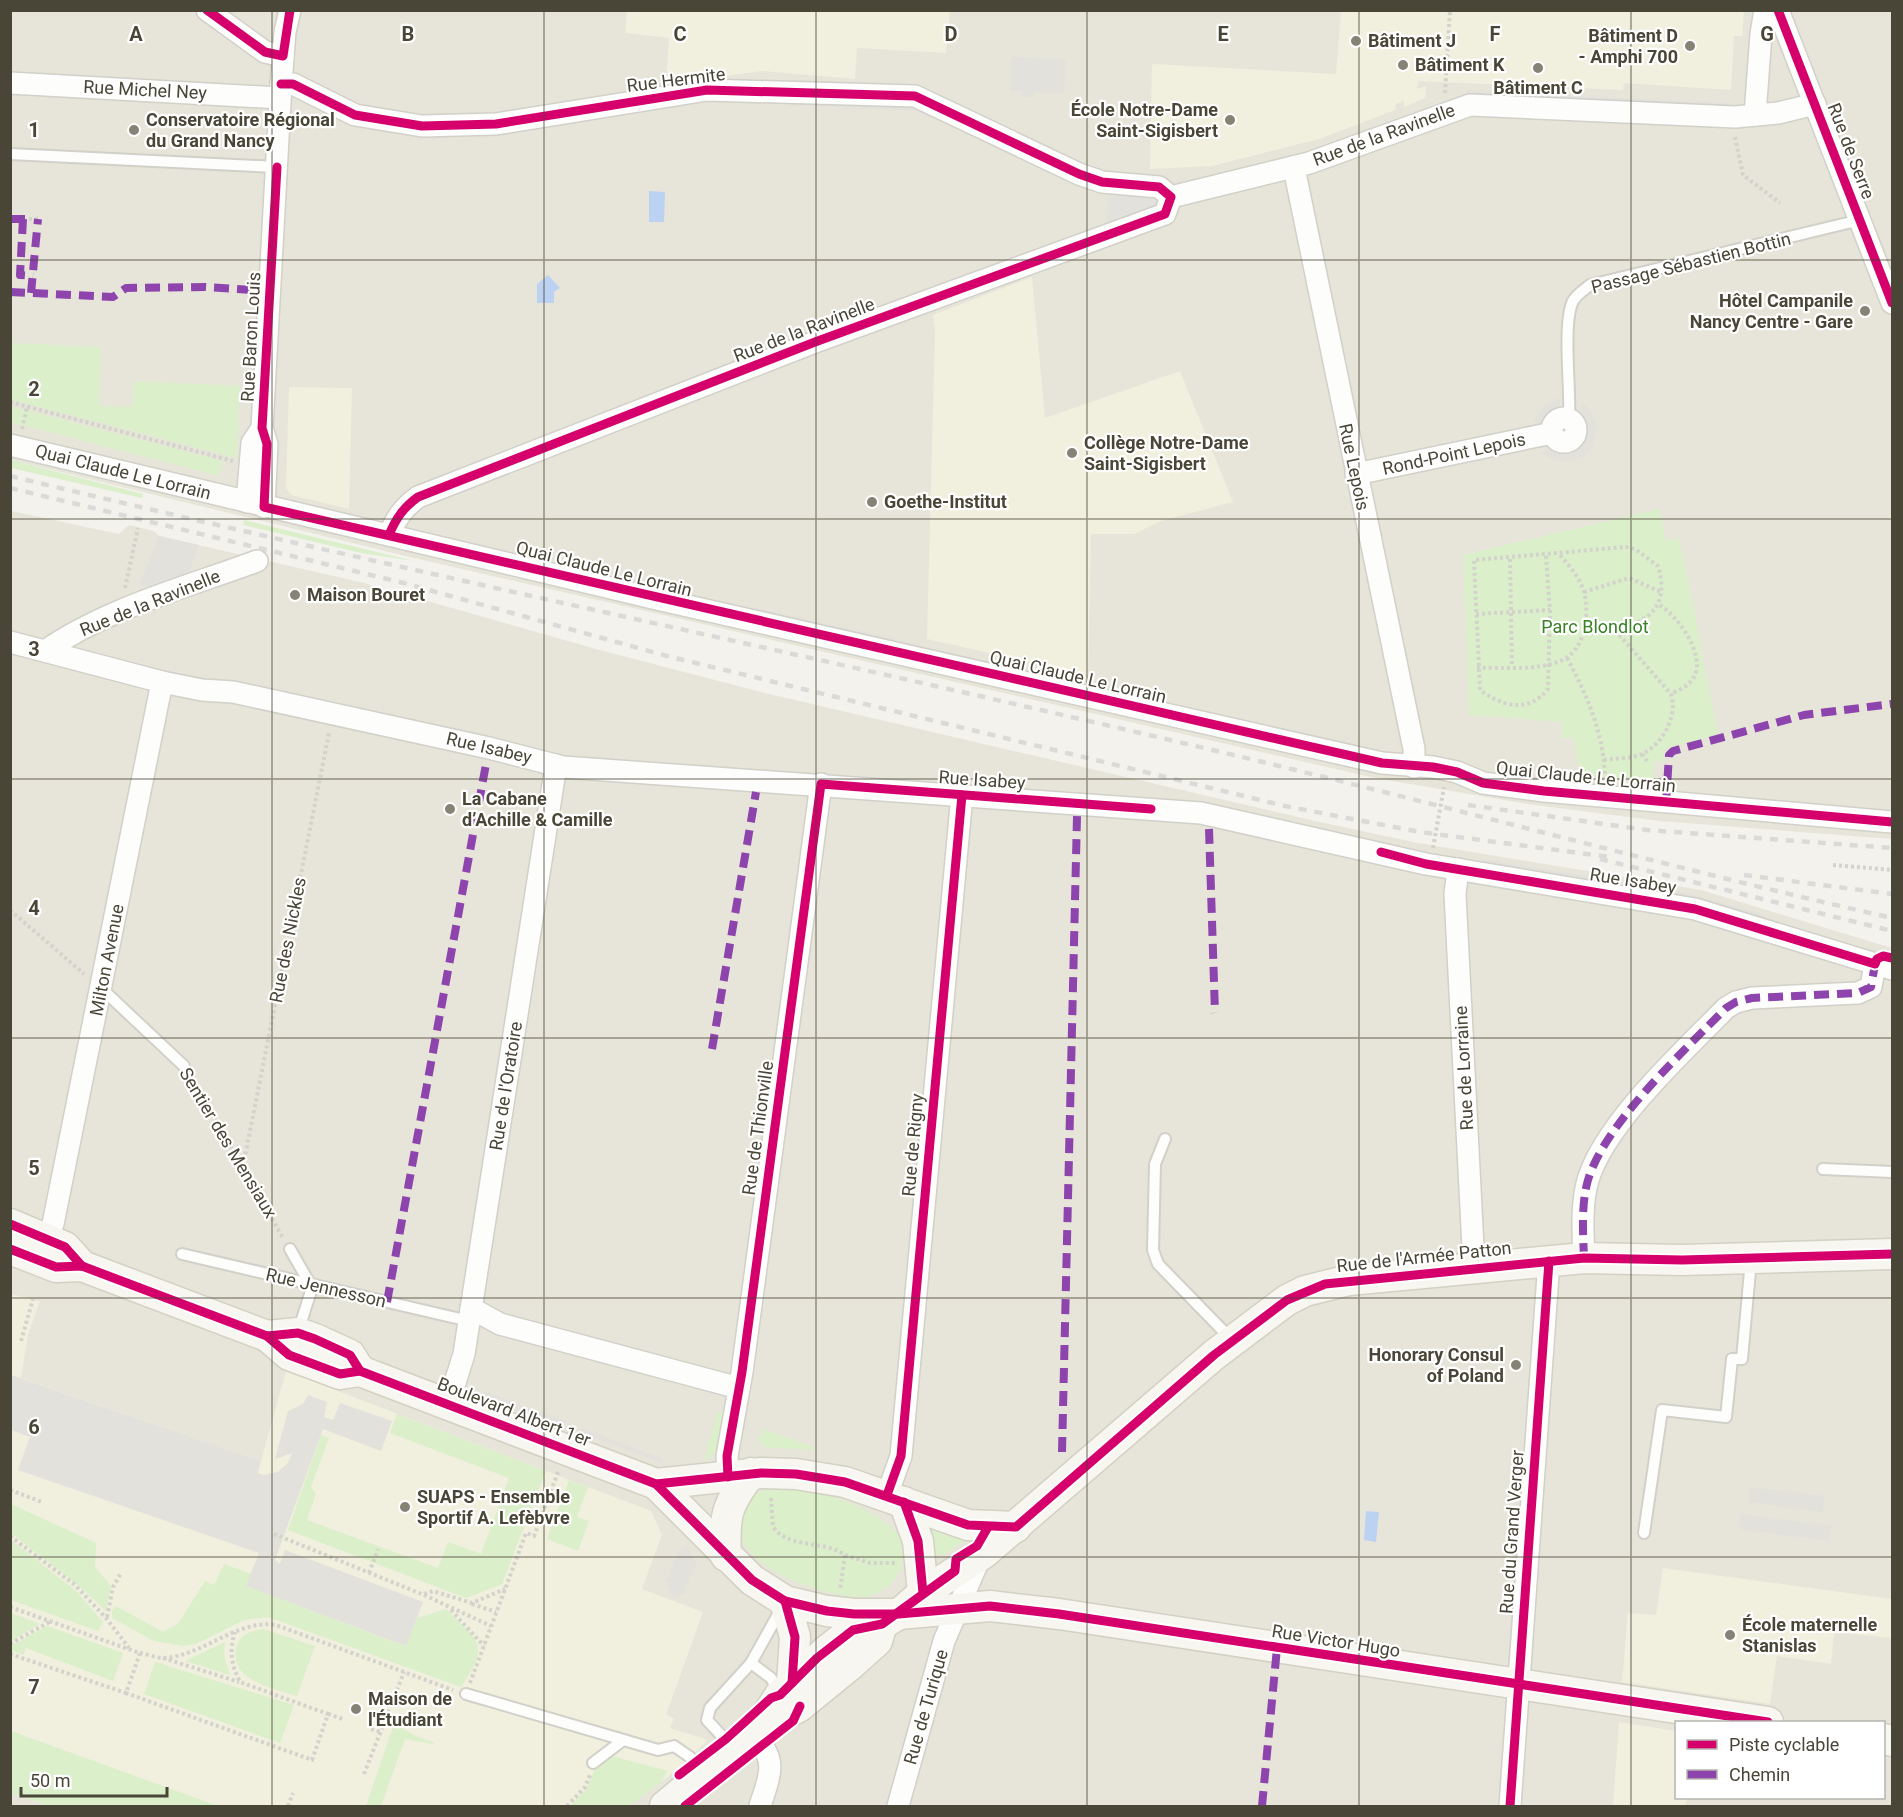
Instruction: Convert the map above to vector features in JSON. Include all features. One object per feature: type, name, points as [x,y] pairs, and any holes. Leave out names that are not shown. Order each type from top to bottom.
[{"type":"main road","name":"Boulevard Albert 1er","points":[[10,1224],[46,1236],[65,1247],[82,1266]]},
{"type":"main road","name":"Boulevard Albert 1er","points":[[10,1249],[56,1267],[82,1266],[267,1336],[289,1355],[340,1374],[360,1371],[656,1484],[750,1481]]},
{"type":"main road","name":"Rue de l'Armée Patton","points":[[891,1619],[922,1593],[984,1553],[1016,1527],[1233,1341],[1287,1300],[1325,1284],[1474,1267],[1584,1258],[1893,1254]]},
{"type":"main road","name":"Boulevard Albert 1er","points":[[267,1336],[298,1333],[350,1354],[360,1371]]},
{"type":"main road","points":[[891,1619],[827,1611],[785,1601],[752,1580],[726,1557],[728,1509],[732,1498],[750,1481],[806,1476],[845,1482],[968,1525],[1016,1527]]},
{"type":"main road","name":"Boulevard Albert 1er","points":[[656,1484],[726,1557]]},
{"type":"main road","points":[[896,1499],[918,1541],[922,1593]]},
{"type":"main road","points":[[785,1601],[795,1637],[786,1689]]},
{"type":"main road","name":"Rue Victor Hugo","points":[[891,1619],[957,1608],[990,1606],[1059,1614],[1518,1686],[1761,1721]]},
{"type":"main road","points":[[758,1729],[786,1689],[817,1658],[854,1630],[891,1619]]},
{"type":"main road","points":[[665,1806],[758,1729],[800,1706],[849,1666],[877,1641],[891,1619]]},
{"type":"street","points":[[207,10],[265,52],[283,56]]},
{"type":"street","name":"Rue Baron Louis","points":[[255,505],[267,444],[262,428],[283,56],[290,10]]},
{"type":"street","points":[[1755,115],[1765,10]]},
{"type":"street","name":"Rue de Serre","points":[[1778,10],[1893,303]]},
{"type":"street","name":"Rue Michel Ney","points":[[10,83],[281,91]]},
{"type":"street","name":"Rue Hermite","points":[[281,91],[293,84],[355,115],[422,126],[496,124],[706,90],[915,96],[1058,165],[1102,182],[1159,187],[1171,198]]},
{"type":"street","name":"Rue de la Ravinelle","points":[[389,535],[395,519],[406,505],[418,497],[815,342],[1165,214],[1171,198],[1294,168],[1470,105],[1735,117],[1789,111],[1815,104]]},
{"type":"street","name":"Rue Lepois","points":[[1294,168],[1414,749],[1414,767]]},
{"type":"street","name":"Rond-Point Lepois","points":[[1356,474],[1552,433],[1555,422],[1561,418],[1569,419]]},
{"type":"street","name":"Quai Claude Le Lorrain","points":[[10,445],[680,605],[1382,763],[1433,767],[1457,772],[1483,783],[1893,822]]},
{"type":"street","name":"Rue de la Ravinelle","points":[[45,651],[68,636],[120,612],[257,561]]},
{"type":"street","name":"Rue Isabey","points":[[10,642],[162,682],[202,690],[233,692],[501,750],[556,765],[793,785],[821,784],[1201,813],[1320,838],[1400,859],[1686,907],[1884,967]]},
{"type":"street","name":"Milton Avenue","points":[[46,1236],[53,1224],[162,682]]},
{"type":"street","name":"Rue de l'Oratoire","points":[[448,1405],[464,1354],[556,765]]},
{"type":"street","name":"Rue de Thionville","points":[[750,1481],[727,1456],[739,1388],[821,784]]},
{"type":"street","name":"Rue de Rigny","points":[[896,1499],[962,795]]},
{"type":"street","name":"Rue de Lorraine","points":[[1458,869],[1455,894],[1474,1267]]},
{"type":"street","points":[[1584,1258],[1583,1227],[1589,1176],[1608,1141],[1642,1096],[1726,1008],[1736,1002],[1752,998],[1858,993],[1871,987],[1884,967]]},
{"type":"street","name":"Rue du Grand Verger","points":[[1510,1806],[1549,1261]]},
{"type":"street","name":"Rue Jennesson","points":[[470,1315],[739,1388]]},
{"type":"street","points":[[957,1608],[974,1566],[984,1553]]},
{"type":"street","name":"Rue de Turique","points":[[898,1806],[944,1641],[957,1608]]},
{"type":"street","points":[[758,1729],[759,1742],[770,1754],[771,1767],[760,1806]]},
{"type":"lane","points":[[10,154],[277,167]]},
{"type":"lane","name":"Passage Sébastien Bottin","points":[[1569,419],[1571,394],[1568,318],[1573,299],[1590,285],[1860,220]]},
{"type":"lane","name":"Sentier des Mensiaux","points":[[101,988],[184,1066]]},
{"type":"lane","points":[[1166,1139],[1155,1164],[1153,1250],[1158,1264],[1233,1341]]},
{"type":"lane","points":[[1823,1169],[1893,1172]]},
{"type":"lane","points":[[290,1249],[310,1284],[311,1291],[298,1333]]},
{"type":"lane","name":"Rue Jennesson","points":[[182,1254],[310,1284],[470,1315]]},
{"type":"lane","points":[[1644,1533],[1662,1410],[1726,1417],[1732,1359],[1742,1359],[1751,1257]]},
{"type":"lane","points":[[734,1749],[707,1720],[710,1708],[752,1663],[785,1601]]},
{"type":"lane","points":[[752,1663],[786,1689]]},
{"type":"lane","points":[[466,1695],[658,1750],[674,1746],[690,1757],[704,1774]]},
{"type":"lane","points":[[594,1763],[622,1741]]},
{"type":"path","points":[[1445,93],[1450,10]]},
{"type":"path","points":[[29,219],[38,219]]},
{"type":"path","points":[[10,402],[241,463]]},
{"type":"path","points":[[22,426],[28,406]]},
{"type":"path","points":[[120,612],[138,528]]},
{"type":"path","points":[[1546,556],[1550,610],[1548,689],[1536,700],[1517,706],[1497,701],[1480,690],[1477,668],[1474,560],[1546,556],[1626,547],[1635,549],[1658,566],[1660,605],[1648,617],[1615,630],[1583,634]]},
{"type":"path","points":[[1477,668],[1549,664],[1567,658],[1583,634],[1586,609],[1584,592],[1573,572],[1559,554]]},
{"type":"path","points":[[1510,559],[1512,667]]},
{"type":"path","points":[[1584,592],[1629,578],[1660,592]]},
{"type":"path","points":[[1660,605],[1679,620],[1694,652],[1697,668],[1694,678],[1671,694]]},
{"type":"path","points":[[1476,614],[1550,610]]},
{"type":"path","points":[[1604,760],[1642,754],[1657,742],[1667,729],[1674,708],[1671,694],[1615,630]]},
{"type":"path","points":[[1567,658],[1585,690],[1601,738],[1604,760],[1604,796]]},
{"type":"path","points":[[1642,754],[1647,761]]},
{"type":"path","points":[[1433,848],[1444,787]]},
{"type":"path","points":[[1833,865],[1893,870]]},
{"type":"path","points":[[10,910],[101,988]]},
{"type":"path","points":[[21,1341],[33,1299]]},
{"type":"path","points":[[162,1658],[198,1649],[256,1624],[276,1625],[466,1695],[526,1533],[534,1536],[558,1472]]},
{"type":"path","points":[[750,1481],[778,1533],[794,1542],[831,1546],[845,1555],[870,1563],[906,1562]]},
{"type":"path","points":[[10,1490],[42,1502]]},
{"type":"path","points":[[274,1534],[424,1595],[491,1626]]},
{"type":"path","points":[[10,1536],[75,1586],[106,1618],[129,1648]]},
{"type":"path","points":[[369,1573],[378,1549]]},
{"type":"path","points":[[838,1598],[845,1555]]},
{"type":"path","points":[[106,1618],[113,1587],[121,1573]]},
{"type":"path","points":[[472,1603],[505,1589]]},
{"type":"path","points":[[424,1595],[433,1591],[496,1612]]},
{"type":"path","points":[[10,1607],[140,1653],[240,1682],[343,1719]]},
{"type":"path","points":[[449,1607],[484,1646]]},
{"type":"path","points":[[10,1644],[51,1621]]},
{"type":"path","points":[[235,1632],[230,1646],[231,1657],[240,1682]]},
{"type":"path","points":[[126,1693],[140,1653]]},
{"type":"path","points":[[10,1654],[312,1760],[328,1714]]},
{"type":"path","points":[[364,1774],[404,1672]]},
{"type":"path","points":[[371,1729],[380,1732]]},
{"type":"path","points":[[567,1806],[585,1787],[594,1763]]},
{"type":"path","points":[[288,1806],[293,1793]]},
{"type":"shaded area","points":[[627,10],[950,11],[946,53],[857,48],[855,79],[762,71],[666,84],[669,38],[625,33]]},
{"type":"shaded area","points":[[1341,10],[1744,11],[1742,36],[1734,36],[1731,90],[1624,83],[1623,90],[1418,81],[1417,89],[1426,86],[1425,98],[1404,107],[1404,101],[1396,104],[1395,110],[1319,139],[1212,166],[1150,169],[1152,64],[1336,74]]},
{"type":"shaded area","points":[[10,11],[1892,11],[1892,839],[1660,821],[1527,804],[1375,778],[414,558],[11,460]]},
{"type":"shaded area","points":[[1011,57],[1066,59],[1064,94],[1034,92],[1033,97],[1022,97],[1022,91],[1010,91]]},
{"type":"shaded area","points":[[1466,91],[1728,103],[1728,109],[1467,96]]},
{"type":"shaded area","points":[[789,99],[917,105],[931,113],[929,118],[917,111],[789,105]]},
{"type":"shaded area","points":[[1131,191],[1153,192],[1153,199],[1159,198],[1158,212],[1106,227],[1109,197]]},
{"type":"shaded area","name":"Collège Notre-Dame Saint-Sigisbert","points":[[1032,277],[1045,418],[1180,371],[1233,502],[1161,521],[1134,534],[1091,534],[1088,675],[927,639],[935,330],[933,315]]},
{"type":"shaded area","points":[[289,387],[352,388],[349,509],[291,495],[286,488]]},
{"type":"shaded area","points":[[1559,398],[1562,412],[1551,417],[1547,425],[1533,421],[1545,404]]},
{"type":"shaded area","points":[[1584,403],[1590,410],[1597,427],[1591,450],[1583,457],[1566,462],[1551,459],[1542,454],[1552,444],[1564,448],[1579,440],[1582,425],[1575,415]]},
{"type":"shaded area","points":[[11,511],[119,534],[129,525],[154,531],[159,536],[364,583],[596,649],[765,693],[1315,821],[1418,843],[1701,890],[1892,948],[1892,1806],[11,1806]]},
{"type":"shaded area","points":[[159,536],[199,545],[188,575],[153,588],[140,584]]},
{"type":"shaded area","points":[[755,608],[895,639],[894,644],[754,613]]},
{"type":"shaded area","points":[[1483,859],[1686,893],[1766,915],[1765,920],[1482,863]]},
{"type":"shaded area","points":[[11,1294],[40,1301],[28,1334],[21,1378],[261,1461],[286,1371],[651,1511],[662,1535],[642,1589],[703,1612],[666,1715],[674,1718],[670,1728],[708,1740],[674,1772],[629,1806],[50,1806],[11,1793]]},
{"type":"shaded area","points":[[11,1375],[261,1461],[258,1473],[264,1475],[278,1472],[288,1463],[292,1453],[275,1459],[288,1411],[303,1404],[308,1395],[327,1402],[324,1417],[333,1420],[340,1403],[392,1421],[381,1451],[323,1429],[275,1560],[280,1564],[285,1550],[423,1602],[406,1646],[246,1586],[259,1553],[18,1470],[30,1437],[11,1430]]},
{"type":"shaded area","points":[[484,1391],[566,1421],[564,1427],[482,1395]]},
{"type":"shaded area","points":[[582,1428],[663,1459],[662,1463],[580,1433]]},
{"type":"shaded area","points":[[1751,1487],[1825,1496],[1823,1512],[1748,1502]]},
{"type":"shaded area","points":[[1741,1514],[1831,1526],[1829,1541],[1739,1529]]},
{"type":"shaded area","points":[[688,1547],[697,1566],[691,1569],[694,1575],[687,1577],[690,1584],[684,1587],[686,1593],[673,1598],[665,1578],[671,1576],[669,1570],[674,1567],[672,1561],[679,1558],[676,1552]]},
{"type":"shaded area","name":"École maternelle Stanislas","points":[[1663,1568],[1892,1599],[1892,1638],[1834,1632],[1831,1664],[1777,1656],[1770,1704],[1622,1682],[1628,1613],[1656,1615]]},
{"type":"shaded area","points":[[1619,1722],[1675,1731],[1675,1799],[1687,1799],[1685,1806],[1613,1806]]},
{"type":"green space","points":[[11,343],[101,347],[99,406],[132,407],[134,381],[240,386],[237,458],[11,400]]},
{"type":"green space","points":[[10,406],[223,461],[219,476],[11,422]]},
{"type":"green space","points":[[10,460],[143,494],[142,498],[11,468]]},
{"type":"green space","name":"Parc Blondlot","points":[[1659,509],[1666,541],[1678,538],[1684,559],[1718,735],[1666,748],[1663,762],[1654,761],[1653,782],[1568,774],[1580,772],[1573,737],[1561,739],[1562,722],[1469,715],[1463,555]]},
{"type":"green space","points":[[244,520],[414,561],[361,553],[243,525]]},
{"type":"green space","points":[[718,1411],[725,1412],[720,1450],[715,1450],[710,1459],[704,1459]]},
{"type":"green space","points":[[397,1414],[546,1471],[502,1584],[466,1598],[288,1530],[321,1435],[329,1438],[311,1487],[316,1494],[307,1520],[438,1568],[448,1542],[481,1554],[509,1478],[390,1433]]},
{"type":"green space","points":[[764,1429],[811,1446],[814,1450],[763,1447],[759,1439]]},
{"type":"green space","points":[[569,1480],[588,1487],[577,1517],[589,1521],[578,1551],[547,1539]]},
{"type":"green space","points":[[777,1487],[823,1494],[853,1504],[880,1518],[892,1528],[903,1545],[904,1555],[902,1565],[892,1583],[872,1595],[862,1597],[835,1594],[806,1586],[776,1572],[763,1563],[742,1539],[744,1506],[755,1494]]},
{"type":"green space","points":[[11,1504],[96,1543],[95,1567],[111,1586],[106,1611],[79,1586],[11,1533]]},
{"type":"green space","points":[[928,1525],[967,1539],[945,1554],[932,1556]]},
{"type":"green space","points":[[11,1540],[75,1590],[103,1622],[98,1631],[11,1600]]},
{"type":"green space","points":[[224,1564],[251,1574],[247,1586],[405,1646],[417,1618],[446,1609],[473,1637],[478,1652],[476,1661],[461,1687],[268,1617],[244,1620],[196,1644],[183,1646],[154,1641],[112,1618],[112,1610],[116,1606],[163,1632],[178,1624],[205,1581],[214,1585]]},
{"type":"green space","points":[[11,1613],[40,1624],[11,1641]]},
{"type":"green space","points":[[47,1626],[123,1653],[113,1681],[26,1648],[23,1655],[11,1650],[11,1646]]},
{"type":"green space","points":[[263,1629],[315,1646],[297,1696],[254,1681],[238,1667],[235,1657],[239,1641],[247,1633]]},
{"type":"green space","points":[[225,1642],[224,1655],[230,1675],[185,1661]]},
{"type":"green space","points":[[155,1662],[294,1705],[280,1743],[144,1694]]},
{"type":"green space","points":[[394,1724],[418,1737],[434,1742],[433,1744],[405,1739],[381,1806],[366,1806]]},
{"type":"green space","points":[[11,1731],[218,1806],[50,1806],[11,1793]]},
{"type":"green space","points":[[612,1756],[668,1771],[660,1783],[629,1806],[570,1806],[587,1788],[596,1766]]},
{"type":"water","points":[[649,191],[665,192],[664,222],[649,222]]},
{"type":"water","points":[[548,275],[560,288],[554,292],[554,303],[537,303],[537,284]]},
{"type":"water","points":[[1366,1511],[1379,1512],[1376,1542],[1364,1540]]},
{"type":"railway","points":[[10,476],[308,546],[1204,748],[1892,918]]},
{"type":"railway","points":[[10,488],[400,582],[667,656],[1285,806],[1420,832],[1610,857]]},
{"type":"railway","points":[[1468,805],[1647,830],[1892,848]]},
{"type":"railway","points":[[1600,859],[1892,931]]},
{"type":"railway","points":[[1744,875],[1892,894]]},
{"type":"marked path","points":[[10,219],[29,219]]},
{"type":"marked path","points":[[23,219],[20,275],[33,276]]},
{"type":"marked path","points":[[31,293],[38,219]]},
{"type":"marked path","points":[[10,292],[113,297],[126,288],[205,287],[252,290]]},
{"type":"marked path","points":[[1666,803],[1669,755],[1673,751],[1804,715],[1892,704]]},
{"type":"marked path","points":[[387,1302],[486,764]]},
{"type":"marked path","points":[[712,1049],[756,792]]},
{"type":"marked path","points":[[1062,1452],[1077,816]]},
{"type":"marked path","points":[[1209,829],[1215,1013]]},
{"type":"marked path","points":[[1584,1258],[1584,1199],[1588,1180],[1597,1158],[1628,1112],[1689,1045],[1726,1008],[1736,1002],[1752,998],[1858,993],[1871,987],[1875,964]]},
{"type":"marked path","points":[[1262,1806],[1277,1648]]},
{"type":"cycle path","points":[[207,10],[265,52],[283,56],[290,10]]},
{"type":"cycle path","points":[[1778,10],[1892,303]]},
{"type":"cycle path","points":[[281,84],[293,84],[355,115],[422,126],[496,124],[707,90],[915,96],[1079,174],[1102,182],[1159,187],[1171,197],[1165,214],[815,342],[418,497],[401,513],[389,535]]},
{"type":"cycle path","points":[[277,167],[262,428],[267,444],[264,507],[1382,763],[1433,767],[1457,772],[1483,783],[1544,791],[1892,822]]},
{"type":"cycle path","points":[[728,1477],[727,1456],[742,1372],[821,784],[1151,809]]},
{"type":"cycle path","points":[[887,1495],[901,1456],[962,795]]},
{"type":"cycle path","points":[[1381,852],[1426,864],[1695,909],[1875,964],[1877,959],[1883,956],[1892,958]]},
{"type":"cycle path","points":[[10,1224],[65,1247],[82,1266]]},
{"type":"cycle path","points":[[10,1249],[56,1267],[82,1266],[267,1336],[289,1355],[340,1374],[360,1371],[656,1484],[761,1473],[796,1474],[845,1482],[968,1525],[1016,1527],[1214,1355],[1287,1300],[1325,1284],[1584,1258],[1682,1260],[1892,1254]]},
{"type":"cycle path","points":[[1510,1806],[1549,1261]]},
{"type":"cycle path","points":[[267,1336],[298,1333],[315,1339],[350,1355],[360,1371]]},
{"type":"cycle path","points":[[656,1484],[752,1580],[785,1601],[827,1611],[854,1614],[899,1614],[990,1606],[1059,1614],[1761,1721]]},
{"type":"cycle path","points":[[904,1502],[918,1541],[923,1593]]},
{"type":"cycle path","points":[[679,1775],[726,1739],[771,1698],[780,1695],[817,1658],[853,1630],[882,1624],[955,1571],[956,1559],[977,1546],[988,1527]]},
{"type":"cycle path","points":[[785,1601],[795,1637],[792,1683]]},
{"type":"cycle path","points":[[685,1806],[793,1721],[800,1706]]},
{"type":"place","name":"Bâtiment J","points":[[1356,41]]},
{"type":"place","name":"Bâtiment D - Amphi 700","points":[[1690,46]]},
{"type":"place","name":"Bâtiment K","points":[[1403,65]]},
{"type":"place","name":"Bâtiment C","points":[[1538,68]]},
{"type":"place","name":"École Notre-Dame Saint-Sigisbert","points":[[1230,120]]},
{"type":"place","name":"Conservatoire Régional du Grand Nancy","points":[[134,130]]},
{"type":"place","name":"Hôtel Campanile Nancy Centre - Gare","points":[[1865,311]]},
{"type":"place","name":"Collège Notre-Dame Saint-Sigisbert","points":[[1072,453]]},
{"type":"place","name":"Goethe-Institut","points":[[872,502]]},
{"type":"place","name":"Maison Bouret","points":[[295,595]]},
{"type":"place","name":"La Cabane d’Achille & Camille","points":[[450,809]]},
{"type":"place","name":"Honorary Consul of Poland","points":[[1516,1365]]},
{"type":"place","name":"SUAPS - Ensemble Sportif A. Lefèbvre","points":[[405,1507]]},
{"type":"place","name":"École maternelle Stanislas","points":[[1730,1635]]},
{"type":"place","name":"Maison de l'Étudiant","points":[[356,1709]]}]
